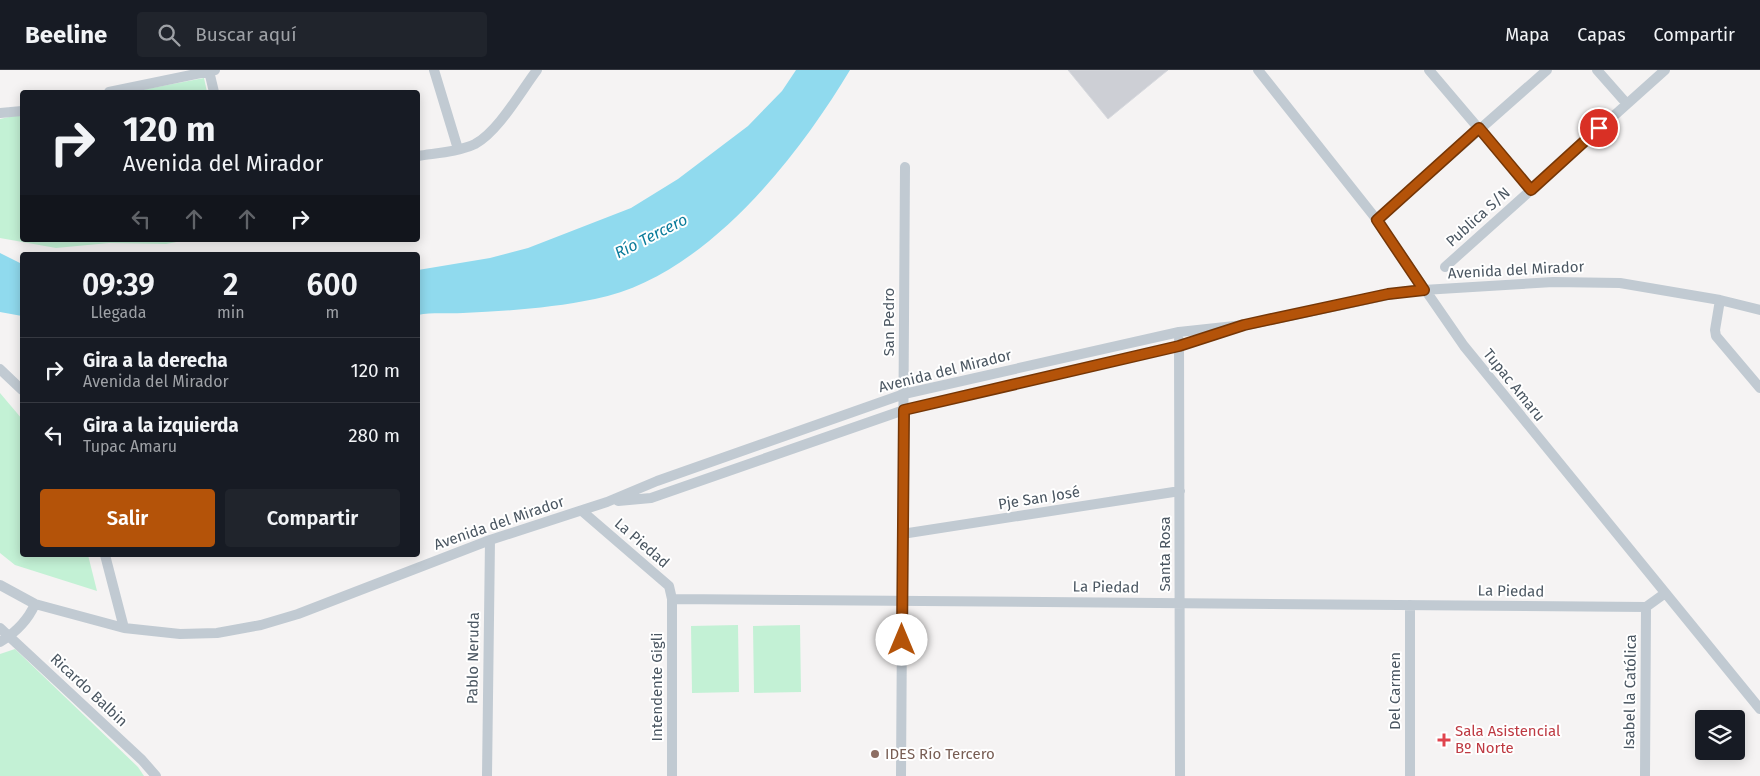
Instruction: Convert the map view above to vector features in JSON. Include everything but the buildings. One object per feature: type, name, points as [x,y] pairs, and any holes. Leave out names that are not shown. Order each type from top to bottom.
[{"type":"street","points":[[434,70],[458,149]]},
{"type":"street","points":[[420,156],[475,144],[490,132],[537,70]]},
{"type":"street","name":"Tupac Amaru","points":[[1258,70],[1377,220],[1464,346],[1664,594],[1759,704]]},
{"type":"street","points":[[1429,70],[1531,190]]},
{"type":"street","points":[[1377,220],[1547,70]]},
{"type":"street","points":[[1597,70],[1627,104]]},
{"type":"street","name":"Publica S/N","points":[[1445,267],[1665,70]]},
{"type":"street","points":[[119,90],[212,71],[214,90]]},
{"type":"street","points":[[0,113],[20,111]]},
{"type":"street","name":"San Pedro","points":[[901,776],[905,167]]},
{"type":"street","name":"Avenida del Mirador","points":[[607,502],[651,498],[904,410],[1179,346],[1244,325],[1388,294],[1424,290],[1589,281],[1620,283],[1720,300],[1760,310]]},
{"type":"street","points":[[1720,300],[1715,330],[1716,336],[1760,388]]},
{"type":"street","name":"Avenida del Mirador","points":[[0,585],[35,604],[124,628],[180,634],[217,634],[261,625],[298,614],[490,540],[582,511],[657,481],[904,394],[1179,332],[1244,325]]},
{"type":"street","name":"Santa Rosa","points":[[1179,332],[1180,776]]},
{"type":"street","points":[[0,369],[20,388]]},
{"type":"street","name":"Pje San José","points":[[902,534],[1180,491]]},
{"type":"street","name":"La Piedad","points":[[582,511],[669,586],[672,598],[1646,607]]},
{"type":"street","name":"Pablo Neruda","points":[[487,776],[490,540]]},
{"type":"street","points":[[106,557],[124,628]]},
{"type":"street","points":[[1646,607],[1664,594]]},
{"type":"street","name":"Intendente Gigli","points":[[672,598],[672,776]]},
{"type":"street","points":[[4,639],[30,615],[35,604]]},
{"type":"street","name":"Del Carmen","points":[[1410,605],[1410,776]]},
{"type":"street","name":"Isabel la Católica","points":[[1645,776],[1646,607]]},
{"type":"street","name":"Ricardo Balbin","points":[[0,628],[4,639],[142,760],[156,776]]},
{"type":"green space","points":[[204,78],[207,90],[141,90]]},
{"type":"green space","points":[[20,114],[20,242],[0,238],[0,119]]},
{"type":"green space","points":[[22,242],[176,242],[166,244],[109,243],[56,248]]},
{"type":"green space","points":[[0,393],[20,417],[20,557],[88,557],[97,591],[15,565],[0,553]]},
{"type":"green space","points":[[738,625],[739,692],[692,693],[691,626]]},
{"type":"green space","points":[[800,625],[801,692],[754,693],[753,626]]},
{"type":"green space","points":[[15,649],[138,767],[144,776],[0,776],[0,654]]},
{"type":"water","name":"Río Tercero","points":[[796,70],[850,70],[803,141],[774,176],[743,210],[709,241],[673,267],[635,287],[595,299],[546,307],[420,315],[420,270],[490,258],[528,248],[631,208],[678,179],[748,126],[782,91]]},
{"type":"water","points":[[0,253],[20,263],[20,316],[0,312]]},
{"type":"place","name":"Sala Asistencial Bº Norte","points":[[1444,740]]},
{"type":"place","name":"IDES Río Tercero","points":[[875,754]]},
{"type":"route","points":[[902,640],[904,410],[1179,346],[1244,325],[1388,294],[1424,290],[1377,220],[1479,128],[1531,190],[1599,128]]}]
